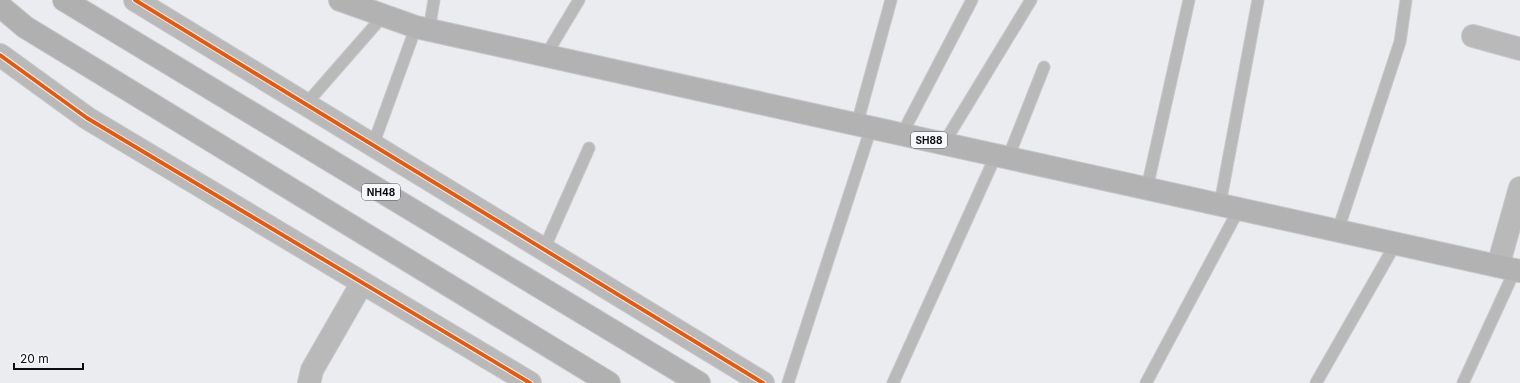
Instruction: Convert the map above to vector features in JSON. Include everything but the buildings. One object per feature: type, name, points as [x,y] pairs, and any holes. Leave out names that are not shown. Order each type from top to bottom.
[{"type":"highway","name":"NH48","points":[[64,0],[699,383]]},
{"type":"highway","points":[[0,6],[25,27],[609,383]]},
{"type":"main road","name":"SH88","points":[[340,0],[383,16],[422,28],[1511,269]]},
{"type":"street","points":[[135,0],[763,383]]},
{"type":"street","points":[[1473,36],[1520,49]]},
{"type":"street","points":[[0,55],[87,118],[530,383]]},
{"type":"street","points":[[1511,269],[1520,188]]},
{"type":"street","points":[[309,383],[312,370],[362,282]]},
{"type":"lane","points":[[373,145],[434,0]]},
{"type":"lane","points":[[546,55],[579,0]]},
{"type":"lane","points":[[788,383],[864,126],[891,0]]},
{"type":"lane","points":[[902,134],[972,0]]},
{"type":"lane","points":[[944,144],[1031,0]]},
{"type":"lane","points":[[1147,188],[1189,0]]},
{"type":"lane","points":[[1146,383],[1229,207],[1258,0]]},
{"type":"lane","points":[[1338,230],[1400,42],[1406,0]]},
{"type":"lane","points":[[306,104],[383,16]]},
{"type":"lane","points":[[893,383],[1044,67]]},
{"type":"lane","points":[[544,249],[589,148]]},
{"type":"lane","points":[[1316,383],[1396,243]]},
{"type":"lane","points":[[1462,383],[1511,269]]},
{"type":"cycle path","points":[[135,0],[763,383]]},
{"type":"cycle path","points":[[0,55],[87,118],[530,383]]}]
